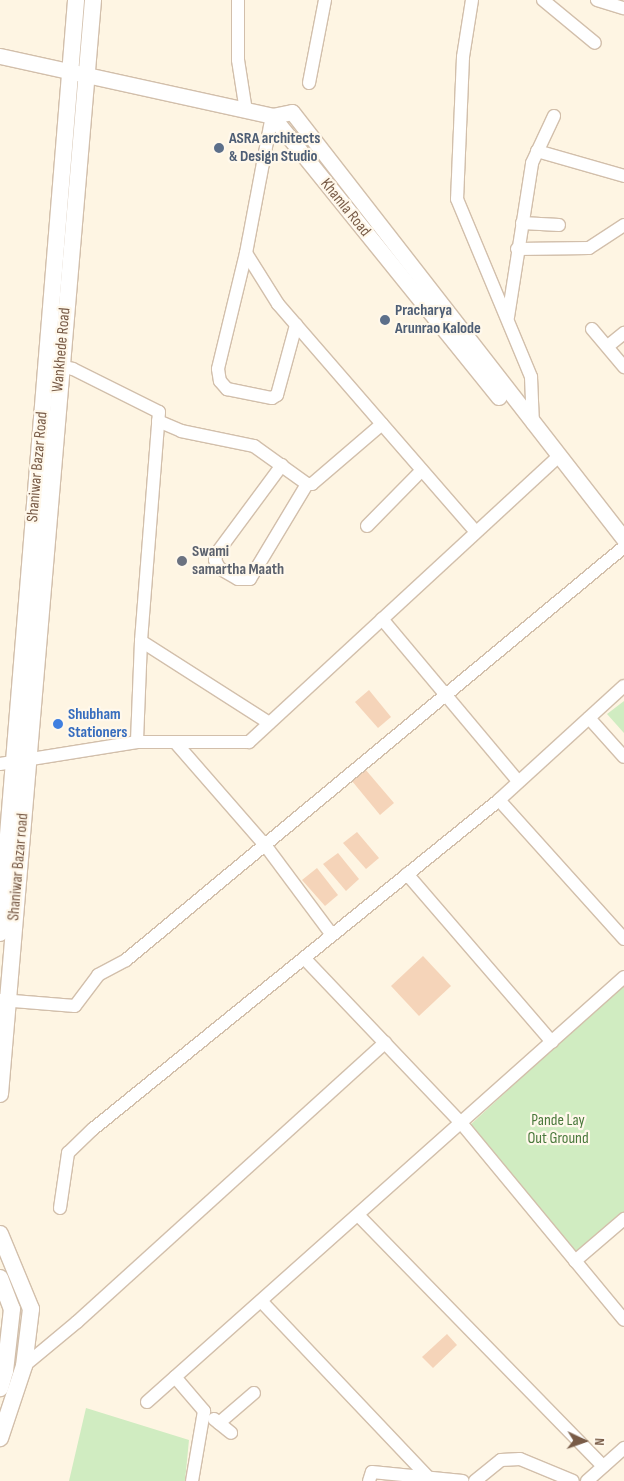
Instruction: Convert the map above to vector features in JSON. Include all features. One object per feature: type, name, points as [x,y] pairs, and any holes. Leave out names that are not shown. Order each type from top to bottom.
[{"type":"main road","name":"Shaniwar Bazar Road","points":[[0,933],[76,0]]},
{"type":"main road","name":"Wankhede Road","points":[[14,762],[61,366],[93,0]]},
{"type":"main road","name":"Shaniwar Bazar road","points":[[0,1094],[14,762]]},
{"type":"main road","points":[[0,1234],[31,1309],[24,1366],[0,1438]]},
{"type":"main road","points":[[0,1278],[12,1309],[5,1371],[0,1388]]},
{"type":"street","points":[[238,0],[238,60],[246,111]]},
{"type":"street","points":[[309,83],[324,0]]},
{"type":"street","points":[[472,0],[463,57],[457,199],[508,317],[531,378],[533,424]]},
{"type":"street","points":[[543,0],[595,43]]},
{"type":"street","points":[[597,0],[624,8]]},
{"type":"street","points":[[0,56],[24,64],[86,75],[272,116],[246,253],[218,369],[220,381],[227,389],[272,398],[277,395],[296,325]]},
{"type":"street","name":"Khamla Road","points":[[624,540],[555,459],[272,116],[292,112],[533,424],[555,459],[624,547]]},
{"type":"street","points":[[508,317],[517,249],[532,163],[554,116]]},
{"type":"street","points":[[537,151],[624,176]]},
{"type":"street","points":[[522,223],[559,225]]},
{"type":"street","points":[[517,249],[589,248],[624,225]]},
{"type":"street","points":[[246,253],[278,304],[476,532]]},
{"type":"street","points":[[592,329],[624,366]]},
{"type":"street","points":[[608,346],[624,333]]},
{"type":"street","points":[[61,366],[73,369],[159,412],[141,641],[137,742]]},
{"type":"street","points":[[158,420],[181,431],[254,446],[309,484]]},
{"type":"street","points":[[282,465],[217,553],[215,560],[220,568],[238,579],[250,579],[309,484],[382,424]]},
{"type":"street","points":[[14,762],[137,742],[249,742],[555,459]]},
{"type":"street","points":[[367,526],[422,470]]},
{"type":"street","points":[[254,583],[309,484]]},
{"type":"street","points":[[4,1000],[75,1006],[98,975],[126,960],[624,547]]},
{"type":"street","points":[[382,619],[518,782]]},
{"type":"street","points":[[141,641],[269,724]]},
{"type":"street","points":[[60,1208],[68,1153],[93,1129],[499,800],[624,686]]},
{"type":"street","points":[[588,718],[624,757]]},
{"type":"street","points":[[175,742],[265,845],[332,935]]},
{"type":"street","points":[[499,800],[624,939]]},
{"type":"street","points":[[407,874],[552,1042]]},
{"type":"street","points":[[304,958],[462,1124],[624,1320]]},
{"type":"street","points":[[146,1402],[462,1124],[624,977]]},
{"type":"street","points":[[24,1366],[77,1322],[385,1043]]},
{"type":"street","points":[[358,1215],[603,1466]]},
{"type":"street","points":[[575,1261],[624,1218]]},
{"type":"street","points":[[261,1301],[428,1476]]},
{"type":"street","points":[[175,1377],[204,1411],[231,1433]]},
{"type":"street","points":[[219,1423],[254,1393]]},
{"type":"street","points":[[192,1481],[204,1411]]},
{"type":"street","points":[[586,1481],[624,1448]]},
{"type":"street","points":[[475,1481],[500,1460],[520,1459],[573,1481]]},
{"type":"street","points":[[369,1481],[372,1472],[428,1476],[463,1481]]},
{"type":"green space","points":[[624,701],[624,733],[607,714]]},
{"type":"green space","name":"Pande Lay Out Ground","points":[[624,983],[624,1213],[576,1255],[469,1126]]},
{"type":"green space","points":[[86,1408],[189,1440],[185,1481],[69,1481]]},
{"type":"building","points":[[369,690],[391,717],[378,728],[355,702]]},
{"type":"building","points":[[365,769],[394,803],[380,815],[352,781]]},
{"type":"building","points":[[357,832],[379,858],[366,869],[343,843]]},
{"type":"building","points":[[338,853],[359,879],[346,891],[323,864]]},
{"type":"building","points":[[317,868],[338,895],[325,906],[302,880]]},
{"type":"building","points":[[423,956],[451,986],[419,1016],[391,986]]},
{"type":"building","points":[[447,1334],[457,1345],[433,1368],[422,1357]]},
{"type":"place","name":"ASRA architects & Design Studio","points":[[219,148]]},
{"type":"place","name":"Pracharya Arunrao Kalode","points":[[385,320]]},
{"type":"place","name":"Swami samartha Maath","points":[[182,561]]},
{"type":"place","name":"Shubham Stationers","points":[[58,724]]}]
